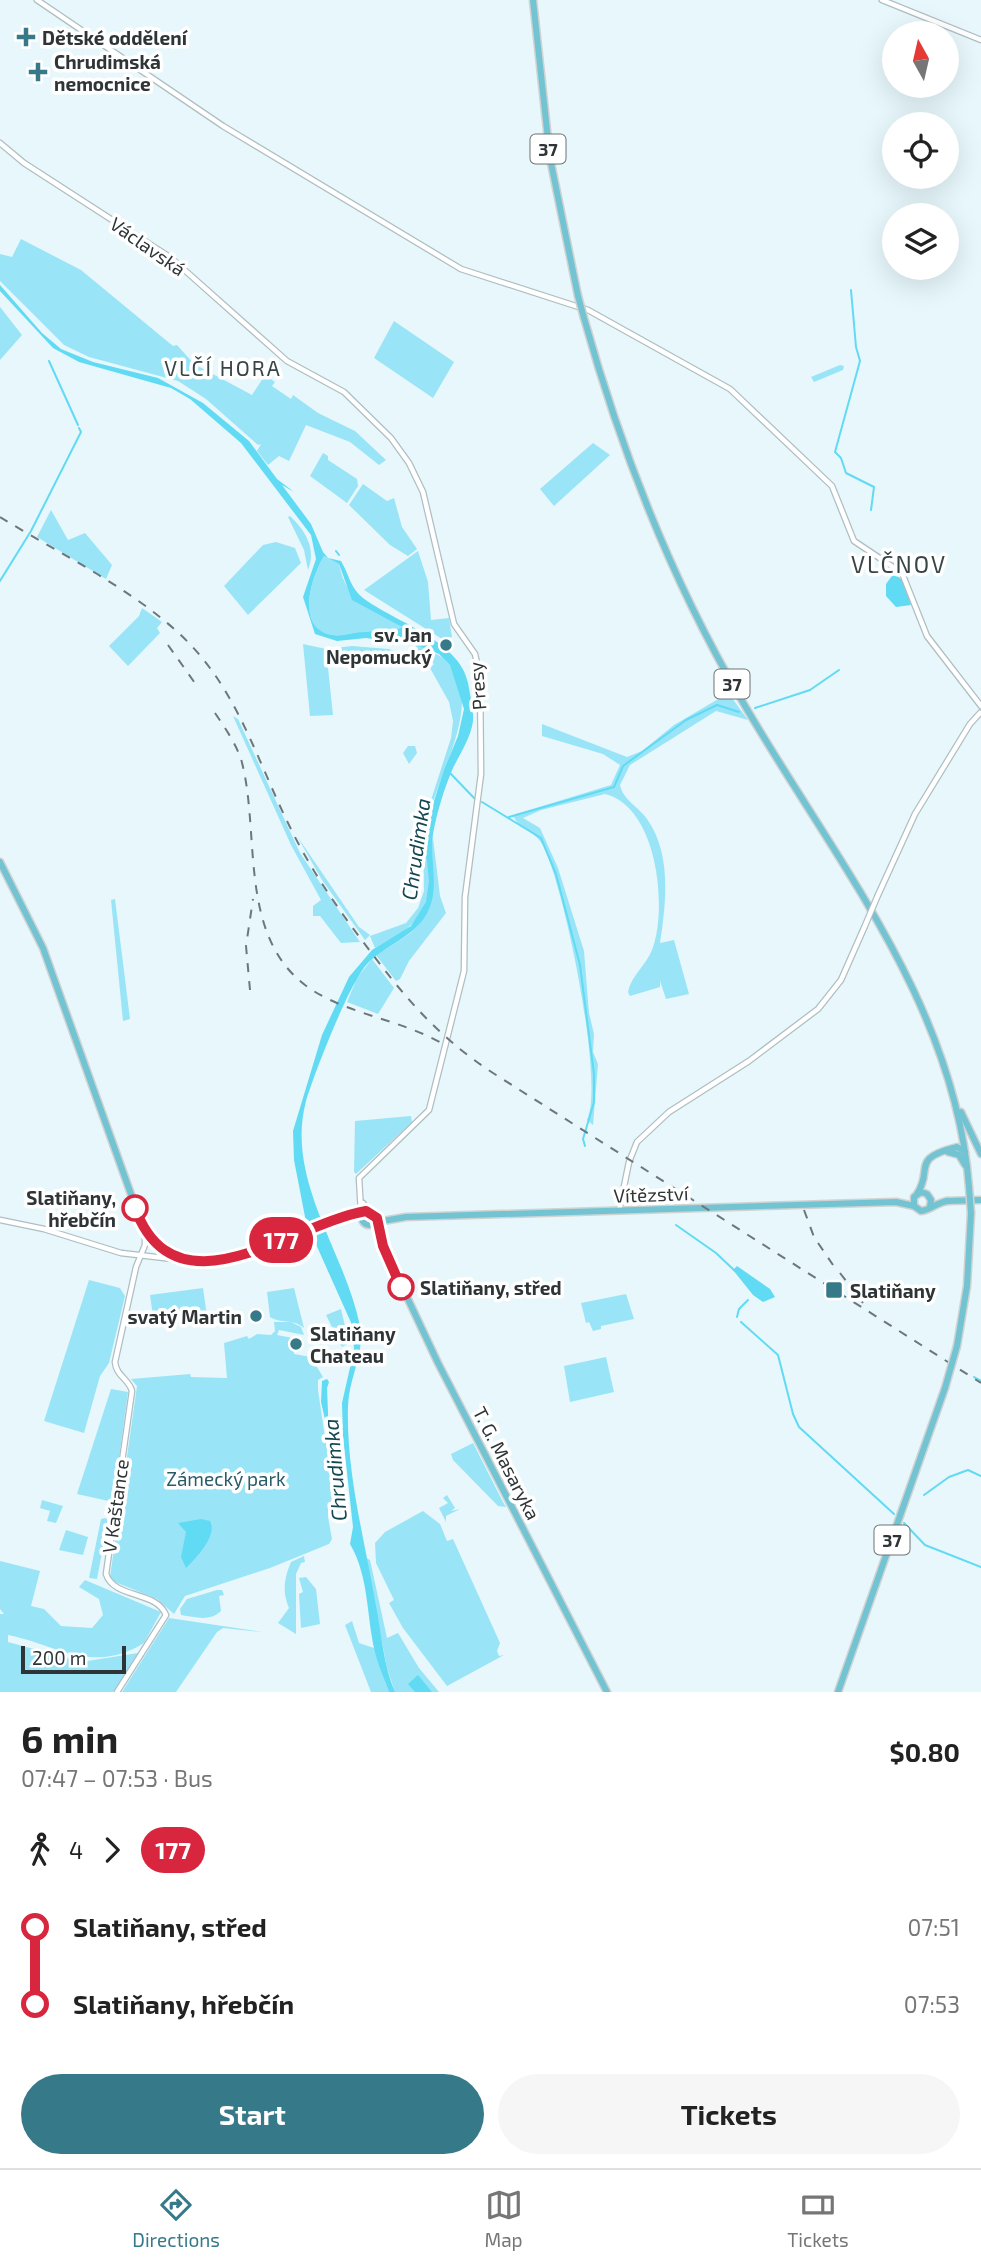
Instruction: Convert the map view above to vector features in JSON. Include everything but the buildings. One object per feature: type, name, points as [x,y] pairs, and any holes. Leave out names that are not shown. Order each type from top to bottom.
[{"type":"main road","name":"37","points":[[533,0],[550,158],[578,296],[629,461],[691,606],[753,721],[906,972],[928,1017],[960,1120],[971,1213],[968,1276],[957,1346],[945,1388],[838,1692]]},
{"type":"main road","points":[[0,862],[40,941],[142,1225],[154,1243],[167,1254],[186,1261],[219,1261],[304,1232],[371,1214]]},
{"type":"main road","points":[[952,1089],[981,1154]]},
{"type":"main road","points":[[951,1149],[958,1141],[960,1120]]},
{"type":"main road","points":[[914,1206],[925,1165],[934,1155],[961,1147],[966,1154]]},
{"type":"main road","points":[[934,1155],[956,1153],[962,1157],[968,1174]]},
{"type":"main road","points":[[922,1176],[930,1207]]},
{"type":"main road","points":[[896,1202],[916,1195],[928,1195],[937,1200],[948,1201],[981,1200]]},
{"type":"main road","points":[[896,1202],[923,1211],[948,1201]]},
{"type":"main road","name":"Vítězství","points":[[371,1214],[406,1217],[896,1202]]},
{"type":"main road","name":"T. G. Masaryka","points":[[371,1214],[377,1222],[383,1246]]},
{"type":"main road","points":[[363,1217],[374,1225],[377,1222]]},
{"type":"main road","name":"T. G. Masaryka","points":[[363,1217],[383,1246],[438,1363],[607,1692]]},
{"type":"main road","name":"Vítězství","points":[[377,1222],[406,1217]]},
{"type":"street","points":[[37,0],[223,126],[461,269],[577,305],[697,369],[734,393],[829,482],[838,497],[852,538],[902,573],[927,636],[981,706],[981,714],[970,724],[915,814],[841,980],[822,1005],[749,1061],[665,1115],[636,1144],[627,1171],[620,1211]]},
{"type":"street","points":[[882,0],[981,40]]},
{"type":"street","name":"Václavská","points":[[0,143],[24,163],[171,258],[286,361]]},
{"type":"street","name":"Presy","points":[[286,361],[344,392],[404,454],[423,492],[455,627],[477,661],[481,781],[465,897],[464,971],[428,1112],[359,1178],[360,1195]]},
{"type":"street","points":[[360,1195],[371,1214]]},
{"type":"street","points":[[360,1195],[363,1217]]},
{"type":"street","points":[[0,1220],[50,1231],[121,1253],[186,1261]]},
{"type":"street","points":[[142,1225],[142,1255]]},
{"type":"street","points":[[144,1247],[154,1243]]},
{"type":"street","points":[[142,1255],[154,1243]]},
{"type":"street","name":"V Kaštance","points":[[117,1692],[166,1615],[159,1605],[114,1586],[107,1576],[132,1391],[116,1369],[142,1255]]},
{"type":"green space","points":[[21,239],[81,270],[173,346],[177,345],[194,364],[252,395],[265,375],[275,382],[272,386],[291,399],[293,395],[318,413],[355,431],[386,460],[379,465],[350,442],[306,425],[289,461],[279,456],[268,465],[257,451],[261,444],[258,445],[206,399],[178,381],[89,357],[64,345],[0,281],[0,254],[12,257]]},
{"type":"green space","points":[[0,307],[22,335],[0,360]]},
{"type":"green space","points":[[394,321],[454,362],[433,398],[374,358]]},
{"type":"green space","points":[[840,365],[844,366],[843,370],[814,382],[811,377]]},
{"type":"green space","points":[[593,443],[610,455],[554,506],[540,489]]},
{"type":"green space","points":[[323,453],[328,456],[328,460],[357,479],[358,486],[347,503],[310,476]]},
{"type":"green space","points":[[363,484],[387,501],[394,498],[402,527],[417,549],[408,556],[390,545],[349,505]]},
{"type":"green space","points":[[51,510],[68,540],[85,533],[112,565],[106,579],[37,537]]},
{"type":"green space","points":[[290,516],[308,540],[311,555],[308,570],[304,550],[288,517]]},
{"type":"green space","points":[[276,542],[295,548],[301,563],[248,615],[224,586],[263,545]]},
{"type":"green space","points":[[418,551],[428,582],[431,620],[449,618],[452,637],[442,639],[364,590]]},
{"type":"green space","points":[[324,556],[339,564],[343,578],[355,597],[402,627],[345,636],[320,630],[313,623],[309,600]]},
{"type":"green space","points":[[142,608],[162,622],[157,628],[160,633],[128,666],[109,646],[139,616]]},
{"type":"green space","points":[[303,644],[326,649],[333,715],[310,716]]},
{"type":"green space","points":[[416,645],[443,658],[457,676],[462,698],[460,723],[428,822],[429,891],[426,902],[412,924],[375,948],[370,936],[406,923],[418,908],[424,891],[423,825],[451,738],[453,721],[449,702],[430,668],[434,664],[414,650]]},
{"type":"green space","points":[[352,646],[389,649],[410,656],[412,667],[334,651],[335,648]]},
{"type":"green space","points":[[720,698],[732,698],[748,720],[716,711],[630,765],[620,785],[624,795],[647,819],[660,848],[664,863],[665,896],[660,943],[674,940],[689,994],[666,999],[660,981],[660,987],[630,996],[628,992],[652,950],[659,910],[654,862],[647,838],[637,818],[623,803],[605,794],[541,810],[523,818],[540,828],[558,868],[584,951],[589,1013],[594,1034],[593,1052],[598,1064],[593,1125],[587,1120],[591,1099],[591,1067],[580,983],[561,898],[542,844],[519,824],[513,815],[611,785],[620,765],[603,754],[542,736],[542,724],[627,757],[642,751],[674,725]]},
{"type":"green space","points":[[233,716],[238,719],[300,853],[360,942],[341,943],[320,916],[313,916],[313,906],[321,900],[291,845]]},
{"type":"green space","points":[[408,746],[415,746],[417,753],[409,764],[403,753]]},
{"type":"green space","points":[[297,836],[359,927],[370,935],[365,940],[322,880]]},
{"type":"green space","points":[[433,838],[440,896],[446,913],[396,981],[376,955],[411,933],[424,917],[430,893]]},
{"type":"green space","points":[[115,899],[130,1019],[123,1021],[111,900]]},
{"type":"green space","points":[[372,959],[394,988],[378,1014],[347,1002],[357,978]]},
{"type":"green space","points":[[411,1116],[412,1122],[356,1174],[355,1121]]},
{"type":"green space","points":[[89,1280],[120,1288],[125,1296],[109,1363],[100,1376],[84,1433],[44,1421]]},
{"type":"green space","points":[[203,1288],[207,1316],[154,1323],[150,1295]]},
{"type":"green space","points":[[294,1288],[304,1328],[270,1317],[267,1292]]},
{"type":"green space","points":[[626,1294],[634,1319],[601,1326],[601,1329],[593,1331],[589,1322],[586,1323],[581,1303]]},
{"type":"green space","points":[[341,1309],[349,1343],[342,1347],[326,1315]]},
{"type":"green space","name":"Zámecký park","points":[[274,1322],[291,1322],[301,1327],[304,1335],[279,1330],[277,1335],[293,1338],[294,1354],[311,1357],[323,1377],[318,1380],[318,1390],[335,1504],[332,1505],[328,1517],[332,1539],[329,1544],[270,1568],[185,1596],[174,1614],[157,1599],[115,1582],[110,1577],[137,1386],[131,1379],[190,1374],[191,1377],[227,1378],[224,1343],[247,1336],[249,1339],[257,1334],[271,1335],[275,1331]]},
{"type":"green space","points":[[606,1357],[614,1392],[570,1402],[564,1366]]},
{"type":"green space","points":[[111,1389],[128,1392],[113,1502],[77,1494]]},
{"type":"green space","points":[[473,1443],[506,1507],[498,1506],[453,1460],[451,1454]]},
{"type":"green space","points":[[447,1495],[455,1508],[451,1511],[460,1509],[446,1516],[446,1522],[439,1508],[448,1503],[443,1498]]},
{"type":"green space","points":[[42,1500],[63,1506],[56,1523],[47,1521],[50,1511],[40,1508]]},
{"type":"green space","points":[[423,1511],[440,1524],[447,1541],[453,1539],[500,1643],[497,1651],[499,1656],[504,1655],[447,1686],[403,1628],[389,1603],[394,1600],[376,1563],[375,1543],[385,1532]]},
{"type":"green space","points":[[101,1519],[108,1520],[97,1579],[89,1578]]},
{"type":"green space","points":[[66,1530],[88,1537],[83,1555],[59,1550]]},
{"type":"green space","points":[[304,1556],[305,1562],[301,1563],[296,1574],[296,1634],[278,1623],[289,1608],[285,1579],[291,1562]]},
{"type":"green space","points":[[366,1558],[370,1560],[387,1638],[398,1633],[419,1668],[439,1692],[395,1692],[387,1668]]},
{"type":"green space","points":[[0,1561],[40,1571],[31,1606],[44,1609],[61,1626],[92,1628],[103,1615],[99,1599],[79,1587],[85,1580],[161,1612],[144,1643],[108,1657],[75,1655],[8,1635],[8,1642],[81,1662],[138,1653],[113,1692],[0,1692],[0,1614],[4,1614],[0,1609]]},
{"type":"green space","points":[[306,1577],[316,1589],[320,1624],[301,1628],[299,1594],[303,1592],[299,1578]]},
{"type":"green space","points":[[222,1590],[224,1595],[219,1596],[221,1611],[217,1614],[202,1618],[181,1615],[180,1609],[187,1599]]},
{"type":"green space","points":[[169,1618],[262,1632],[223,1628],[217,1632],[176,1692],[122,1692]]},
{"type":"green space","points":[[352,1621],[359,1643],[374,1648],[389,1692],[371,1692],[345,1625]]},
{"type":"shaded area","points":[[0,285],[42,333],[61,349],[93,362],[158,378],[203,403],[249,441],[277,479],[294,492],[282,485],[311,524],[323,552],[328,558],[341,561],[359,594],[376,607],[440,644],[463,668],[468,683],[472,727],[453,768],[437,817],[432,844],[434,886],[430,905],[414,930],[375,957],[360,973],[333,1029],[317,1071],[306,1101],[302,1130],[303,1159],[310,1187],[353,1298],[360,1326],[359,1356],[348,1406],[350,1456],[385,1661],[395,1692],[389,1692],[377,1660],[361,1571],[350,1544],[353,1527],[342,1403],[354,1350],[353,1327],[306,1222],[294,1160],[293,1131],[322,1035],[349,977],[372,950],[411,926],[426,902],[429,881],[426,852],[428,820],[458,736],[464,709],[450,665],[439,654],[416,645],[366,638],[337,641],[315,634],[303,597],[316,559],[311,535],[241,443],[190,399],[171,388],[79,362],[53,348],[0,291]],"holes":[[[324,556],[339,564],[352,600],[402,627],[388,631],[340,635],[320,630],[313,623],[310,612],[311,588]]]},
{"type":"shaded area","points":[[894,573],[903,581],[911,605],[896,607],[886,596],[886,584]]},
{"type":"shaded area","points":[[737,1266],[770,1289],[775,1297],[763,1302],[753,1295],[733,1270]]},
{"type":"shaded area","points":[[327,1379],[329,1437],[321,1402],[322,1381]]},
{"type":"shaded area","points":[[201,1519],[210,1521],[211,1533],[204,1547],[186,1568],[181,1557],[186,1532],[178,1523]]},
{"type":"shaded area","points":[[418,1675],[432,1692],[415,1692],[408,1684]]},
{"type":"waterway","points":[[851,290],[856,347],[860,361],[835,452],[841,458],[846,473],[874,487],[871,510]]},
{"type":"waterway","points":[[49,361],[78,425]]},
{"type":"waterway","points":[[0,581],[31,531],[81,432],[79,428]]},
{"type":"waterway","points":[[336,551],[339,555]]},
{"type":"waterway","points":[[755,708],[810,690],[839,670]]},
{"type":"waterway","points":[[509,817],[614,787],[623,766],[686,720],[717,705],[739,712]]},
{"type":"waterway","points":[[450,773],[475,799]]},
{"type":"waterway","points":[[482,802],[541,838],[556,874],[580,965],[594,1074],[594,1102],[583,1139],[585,1146]]},
{"type":"waterway","points":[[676,1225],[716,1253],[735,1271]]},
{"type":"waterway","points":[[737,1317],[739,1309],[748,1300]]},
{"type":"waterway","points":[[741,1322],[778,1355],[793,1414],[799,1427],[894,1514]]},
{"type":"waterway","points":[[974,1377],[981,1381]]},
{"type":"waterway","name":"Chrudimka","points":[[330,1436],[332,1479],[337,1504]]},
{"type":"waterway","points":[[924,1495],[949,1477],[968,1470],[981,1476]]},
{"type":"waterway","points":[[904,1523],[925,1545],[981,1567]]},
{"type":"railway","points":[[0,517],[135,599],[161,618],[203,659],[240,717],[288,823],[322,883],[391,978],[454,1044],[493,1073],[981,1383]]},
{"type":"railway","points":[[168,645],[197,686]]},
{"type":"railway","points":[[215,713],[241,759],[247,787],[260,909],[269,938],[284,963],[305,985],[320,995],[354,1010],[427,1035],[443,1044]]},
{"type":"railway","points":[[250,990],[246,946],[253,899]]},
{"type":"railway","points":[[804,1210],[814,1237],[833,1265]]},
{"type":"railway","points":[[840,1273],[863,1303]]},
{"type":"bus line","name":"177","points":[[135,1208],[146,1233],[160,1249],[175,1258],[201,1263],[229,1258],[366,1211],[377,1218],[383,1246],[401,1287]]},
{"type":"place","name":"Dětské oddělení","points":[[26,37]]},
{"type":"place","name":"Chrudimská nemocnice","points":[[38,72]]},
{"type":"place","name":"sv. Jan Nepomucký","points":[[446,645]]},
{"type":"place","name":"Slatiňany, hřebčín","points":[[135,1208]]},
{"type":"place","name":"Slatiňany, střed","points":[[401,1287]]},
{"type":"place","name":"Slatiňany","points":[[834,1290]]},
{"type":"place","name":"svatý Martin","points":[[256,1316]]},
{"type":"place","name":"Slatiňany Chateau","points":[[296,1344]]},
{"type":"district","name":"VLČÍ HORA","points":[[223,367]]},
{"type":"district","name":"VLČNOV","points":[[899,564]]}]
